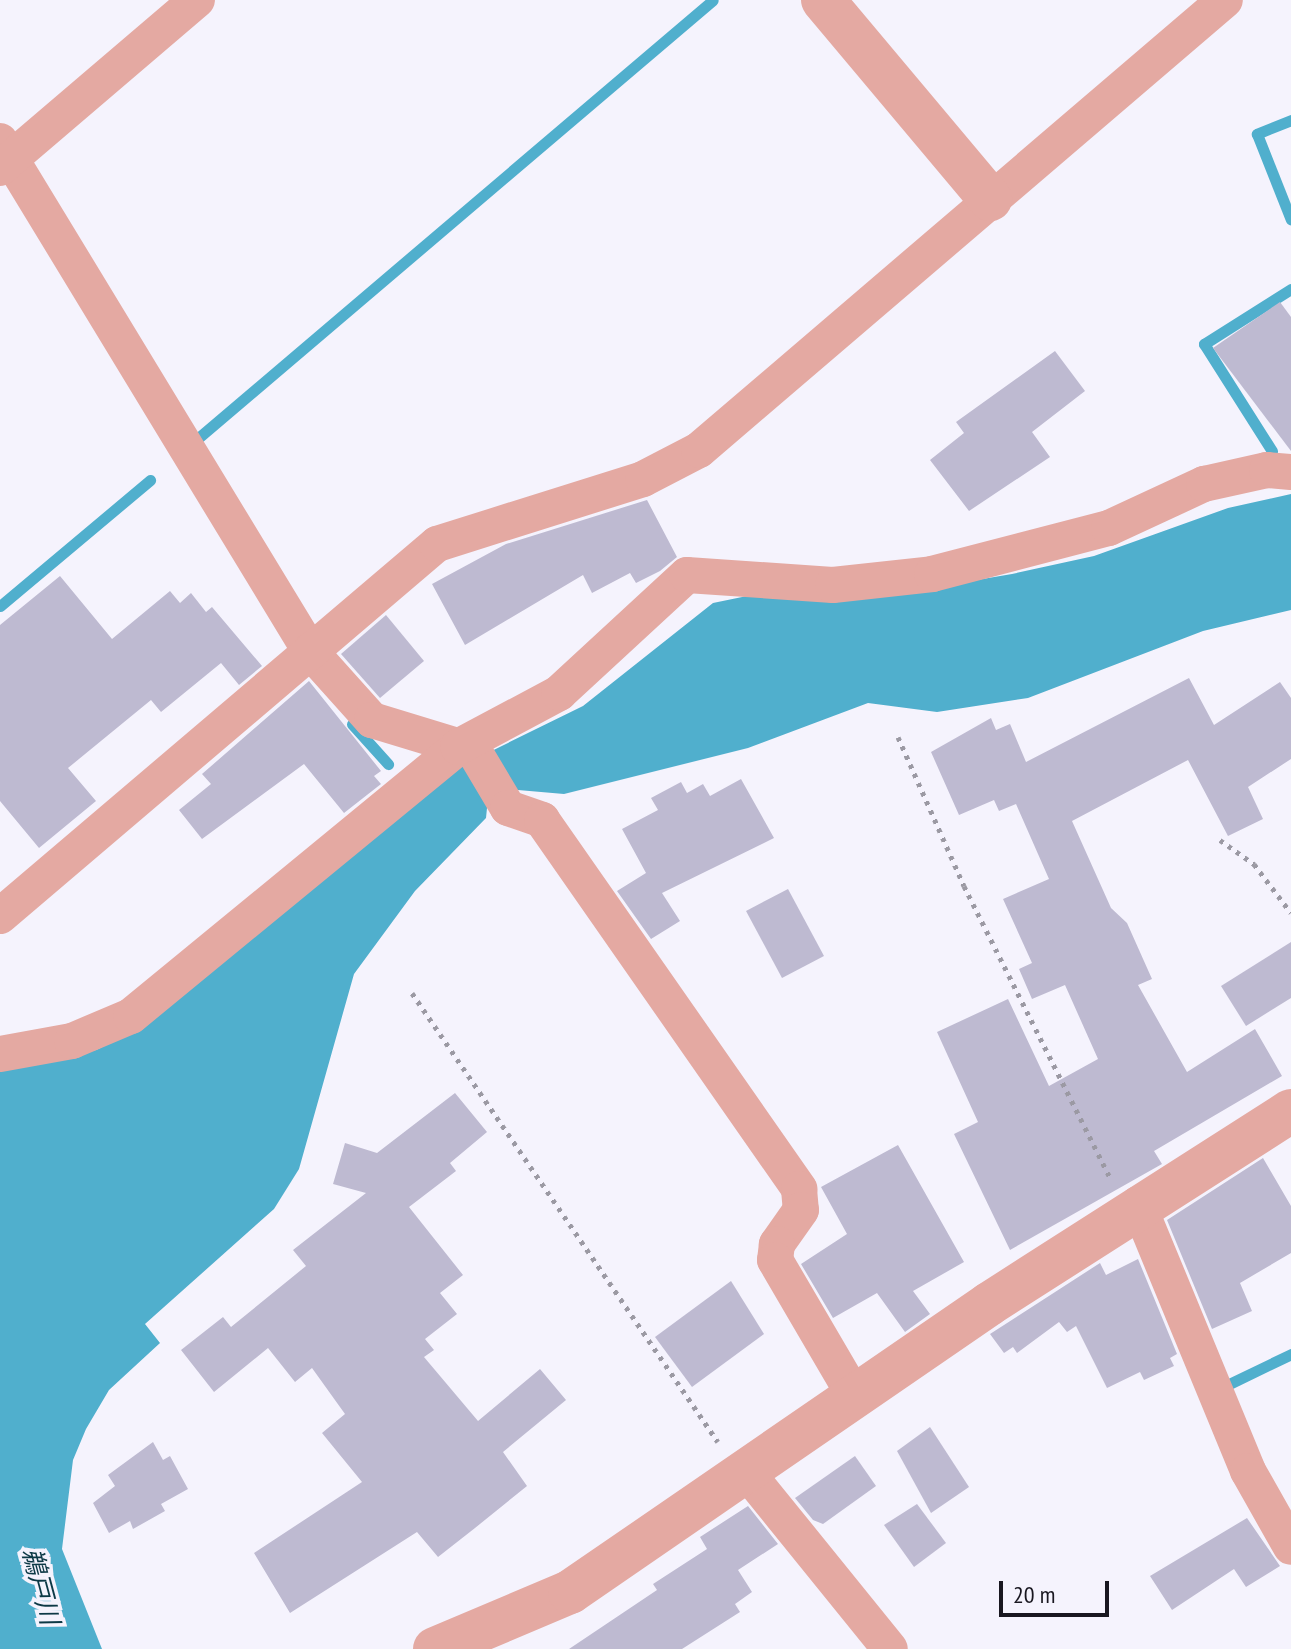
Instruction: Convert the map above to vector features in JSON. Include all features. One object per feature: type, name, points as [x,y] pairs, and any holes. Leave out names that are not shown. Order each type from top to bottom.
[{"type":"street","points":[[197,0],[4,156],[310,651],[372,720],[466,749],[508,808],[542,820],[799,1189],[801,1210],[777,1244],[775,1260],[854,1395]]},
{"type":"street","points":[[823,0],[990,199]]},
{"type":"street","points":[[0,916],[437,544],[676,466],[1225,0]]},
{"type":"street","points":[[0,1054],[72,1041],[131,1016],[466,749],[559,693],[687,575],[833,585],[932,574],[1109,528],[1204,484],[1267,470],[1291,472]]},
{"type":"street","points":[[435,1649],[570,1592],[854,1395],[1133,1208],[1291,1111]]},
{"type":"street","points":[[1133,1208],[1248,1471],[1291,1547]]},
{"type":"street","points":[[742,1472],[890,1649]]},
{"type":"path","points":[[898,737],[964,886],[1133,1208]]},
{"type":"path","points":[[1220,840],[1254,864],[1291,913]]},
{"type":"path","points":[[412,993],[742,1472]]},
{"type":"water","name":"鵜戸川","points":[[1291,494],[1291,610],[1203,631],[1028,698],[937,712],[868,703],[748,748],[564,794],[518,790],[487,808],[486,818],[415,891],[354,974],[299,1169],[274,1209],[145,1324],[160,1343],[109,1390],[86,1429],[73,1460],[62,1549],[102,1649],[0,1649],[0,1069],[96,1050],[137,1030],[465,764],[583,706],[713,603],[747,596],[894,594],[1012,574],[1094,556],[1228,508]]},
{"type":"building","points":[[1280,302],[1291,317],[1291,451],[1213,348]]},
{"type":"building","points":[[1055,351],[1085,391],[1032,432],[1050,457],[969,511],[930,460],[964,433],[956,422]]},
{"type":"building","points":[[647,500],[677,557],[660,571],[636,583],[630,573],[592,593],[583,575],[465,645],[432,584],[506,544]]},
{"type":"building","points":[[60,576],[112,639],[170,591],[180,603],[191,593],[206,612],[212,607],[262,666],[239,685],[221,663],[161,712],[151,700],[68,768],[96,801],[39,848],[0,801],[0,625]]},
{"type":"building","points":[[386,615],[424,661],[380,698],[341,654]]},
{"type":"building","points":[[1189,678],[1214,725],[1280,682],[1291,698],[1291,759],[1248,787],[1263,819],[1228,836],[1188,760],[1072,821],[1111,908],[1127,923],[1152,979],[1138,985],[1187,1072],[1255,1029],[1282,1076],[1154,1151],[1162,1164],[1010,1250],[954,1134],[978,1122],[937,1032],[1008,999],[1049,1086],[1098,1059],[1065,985],[1032,999],[1019,969],[1032,963],[1003,899],[1049,879],[1016,804],[999,811],[994,800],[959,815],[931,752],[991,718],[996,730],[1010,724],[1026,762]]},
{"type":"building","points":[[309,681],[381,771],[374,776],[381,784],[344,813],[304,764],[202,839],[179,810],[211,784],[202,774]]},
{"type":"building","points":[[741,779],[774,838],[662,893],[680,921],[651,939],[617,891],[646,873],[622,829],[658,810],[651,798],[681,782],[687,793],[703,784],[710,796]]},
{"type":"building","points":[[788,889],[824,956],[782,978],[746,911]]},
{"type":"building","points":[[1291,942],[1291,998],[1246,1026],[1221,986]]},
{"type":"building","points":[[455,1093],[487,1132],[450,1163],[456,1171],[409,1207],[463,1275],[440,1293],[457,1314],[425,1339],[434,1350],[424,1357],[478,1421],[540,1369],[566,1400],[503,1452],[527,1486],[438,1557],[417,1532],[290,1613],[254,1553],[362,1482],[322,1433],[345,1414],[312,1368],[295,1382],[268,1348],[214,1392],[181,1350],[223,1317],[231,1327],[306,1266],[293,1250],[366,1193],[333,1184],[345,1143],[377,1153]]},
{"type":"building","points":[[898,1145],[964,1262],[913,1291],[930,1314],[905,1332],[877,1293],[833,1318],[801,1264],[847,1234],[821,1187]]},
{"type":"building","points":[[1263,1158],[1291,1206],[1291,1253],[1240,1283],[1252,1311],[1212,1329],[1167,1220]]},
{"type":"building","points":[[1138,1259],[1177,1354],[1170,1358],[1174,1366],[1144,1380],[1140,1372],[1107,1388],[1076,1326],[1067,1332],[1059,1322],[1017,1353],[1013,1347],[1004,1353],[990,1334],[1100,1263],[1106,1275]]},
{"type":"building","points":[[731,1281],[764,1334],[692,1387],[655,1337]]},
{"type":"building","points":[[930,1427],[969,1487],[931,1513],[897,1451]]},
{"type":"building","points":[[153,1442],[163,1460],[170,1456],[188,1489],[161,1504],[165,1511],[133,1529],[130,1521],[109,1533],[93,1503],[115,1486],[108,1475]]},
{"type":"building","points":[[855,1456],[876,1486],[823,1524],[813,1520],[795,1498]]},
{"type":"building","points":[[917,1504],[946,1543],[914,1567],[884,1525]]},
{"type":"building","points":[[748,1506],[778,1544],[738,1570],[752,1592],[735,1604],[740,1612],[682,1649],[569,1649],[657,1590],[653,1584],[707,1549],[700,1537]]},
{"type":"building","points":[[1247,1518],[1280,1566],[1246,1587],[1234,1569],[1172,1610],[1150,1576]]},
{"type":"waterway","points":[[197,439],[713,0]]},
{"type":"waterway","points":[[1291,120],[1257,134],[1291,220]]},
{"type":"waterway","points":[[1272,451],[1204,344],[1291,289]]},
{"type":"waterway","points":[[0,606],[150,480]]},
{"type":"waterway","points":[[352,724],[388,764]]},
{"type":"waterway","points":[[1227,1385],[1291,1354]]}]
